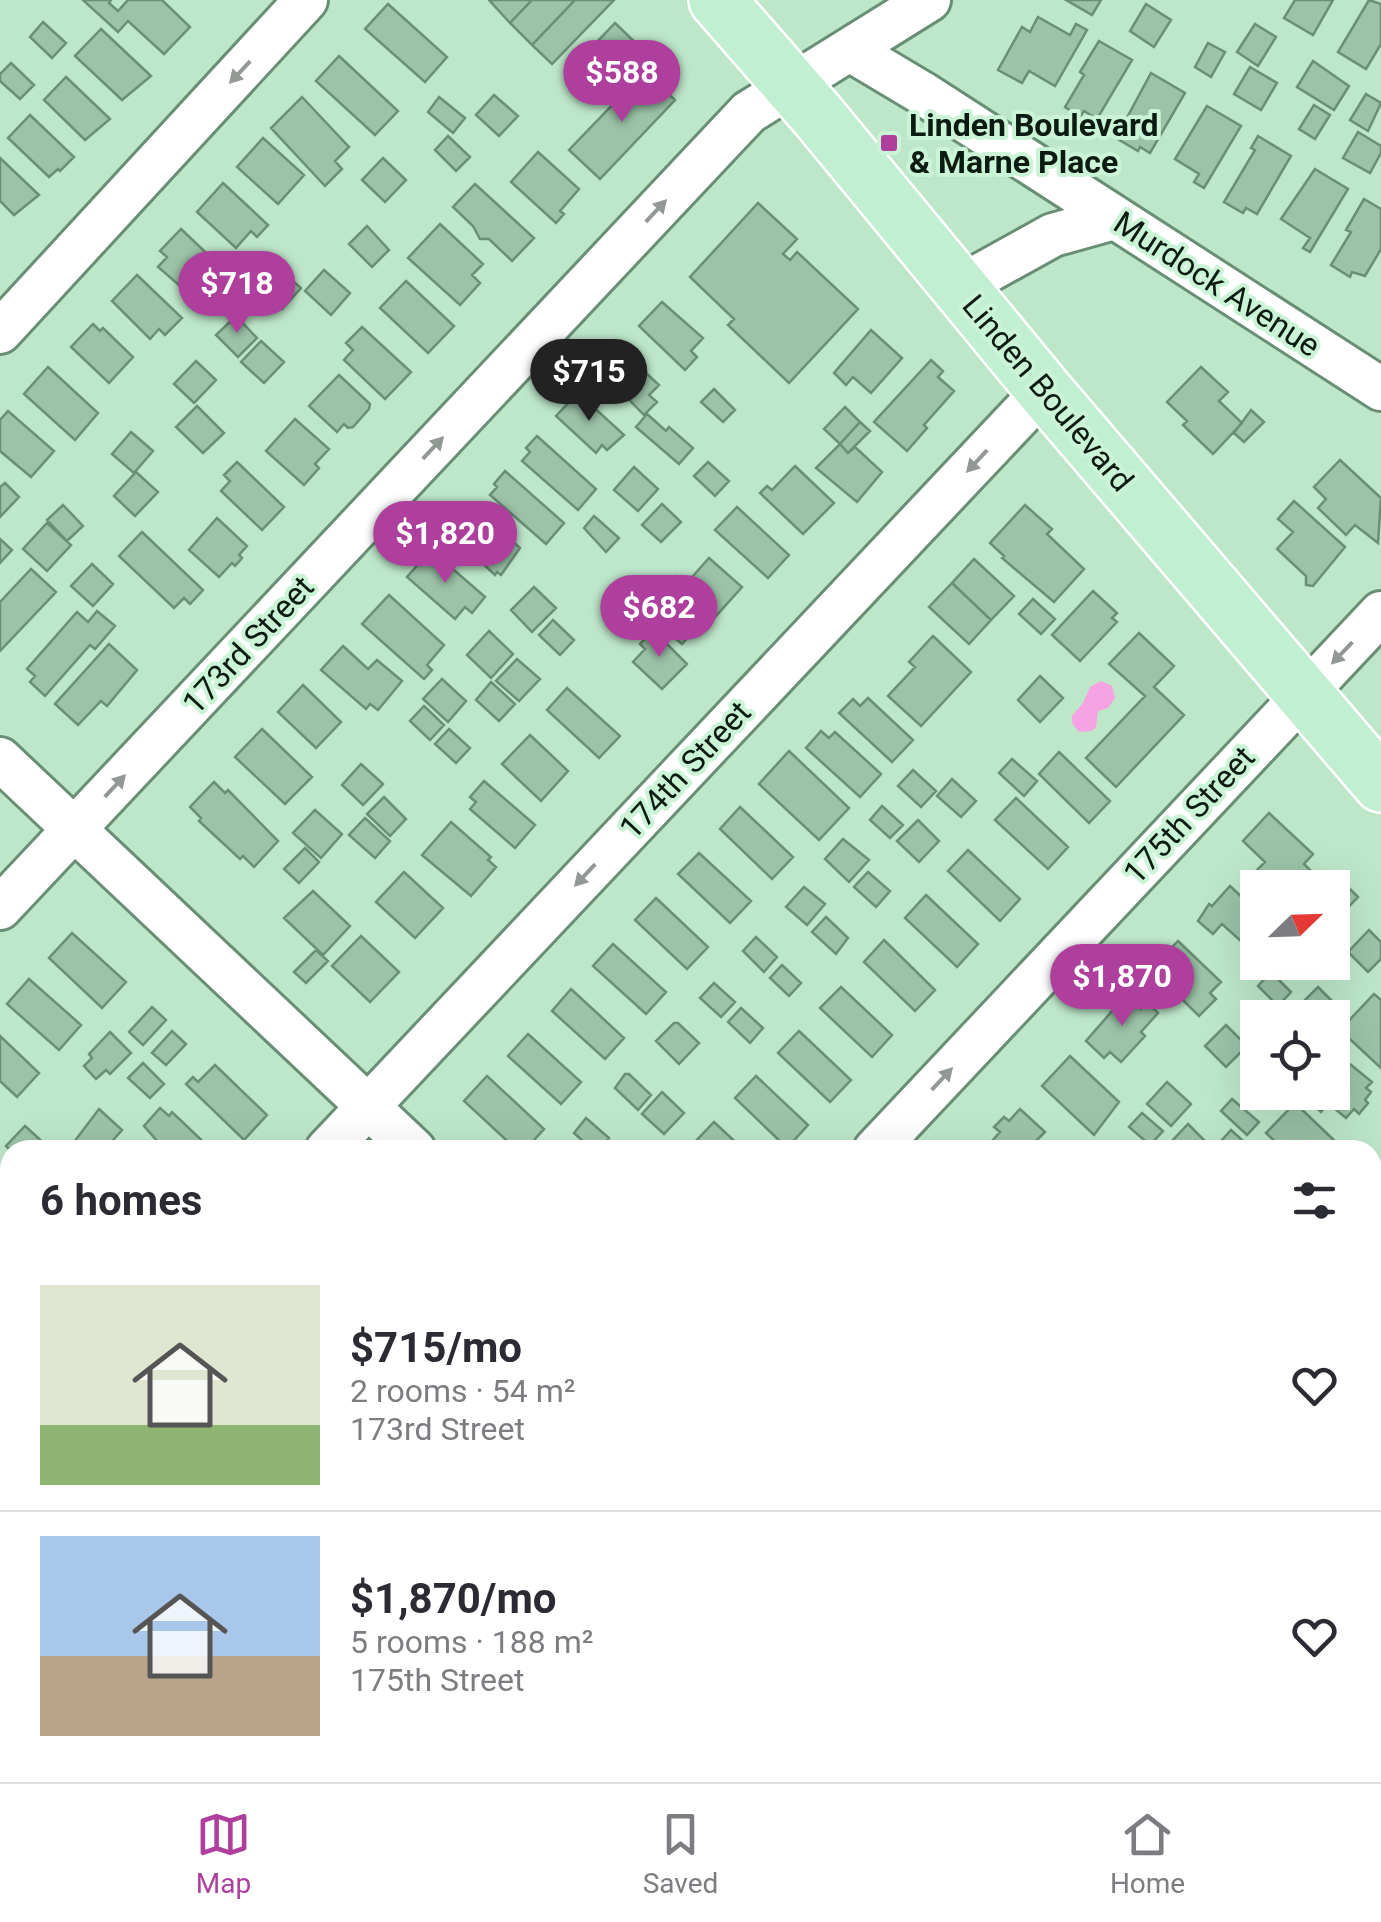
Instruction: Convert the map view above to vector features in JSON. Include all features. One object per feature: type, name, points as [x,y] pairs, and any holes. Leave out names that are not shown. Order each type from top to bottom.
[{"type":"main road","name":"Linden Boulevard","points":[[717,0],[1381,784]]},
{"type":"street","points":[[0,332],[306,0]]},
{"type":"street","name":"173rd Street","points":[[0,908],[750,112],[929,0]]},
{"type":"street","name":"Murdock Avenue","points":[[850,50],[1381,389]]},
{"type":"street","points":[[959,286],[1053,235],[1114,218]]},
{"type":"street","name":"174th Street","points":[[336,1140],[1044,390]]},
{"type":"street","name":"175th Street","points":[[885,1140],[1381,613]]},
{"type":"street","points":[[0,759],[404,1140]]},
{"type":"shaded area","points":[[1101,681],[1112,686],[1115,698],[1108,708],[1098,711],[1092,731],[1079,732],[1072,716],[1090,687]]},
{"type":"building","points":[[83,0],[111,0],[109,3],[118,11],[128,0],[162,0],[190,27],[164,54],[128,21],[118,32]]},
{"type":"building","points":[[489,0],[532,0],[510,23]]},
{"type":"building","points":[[532,0],[575,0],[532,45],[510,23]]},
{"type":"building","points":[[575,0],[614,0],[552,64],[532,45]]},
{"type":"building","points":[[1066,0],[1101,0],[1092,15]]},
{"type":"building","points":[[1295,0],[1333,0],[1313,35],[1284,18]]},
{"type":"building","points":[[1369,0],[1381,4],[1381,44],[1366,69],[1338,52]]},
{"type":"building","points":[[388,4],[447,57],[425,82],[365,29]]},
{"type":"building","points":[[1146,4],[1171,20],[1154,47],[1130,31]]},
{"type":"building","points":[[1038,17],[1070,35],[1076,24],[1087,30],[1055,86],[1029,71],[1022,83],[998,70],[1022,27],[1030,32]]},
{"type":"building","points":[[43,22],[66,43],[52,58],[30,37]]},
{"type":"building","points":[[615,23],[644,51],[604,93],[575,65]]},
{"type":"building","points":[[1255,24],[1276,37],[1258,66],[1237,52]]},
{"type":"building","points":[[101,29],[151,76],[122,100],[75,56]]},
{"type":"building","points":[[1099,41],[1132,60],[1097,119],[1084,111],[1080,117],[1065,107]]},
{"type":"building","points":[[1208,43],[1225,52],[1211,77],[1195,67]]},
{"type":"building","points":[[339,56],[398,111],[375,135],[316,81]]},
{"type":"building","points":[[1313,61],[1349,86],[1334,110],[1297,87]]},
{"type":"building","points":[[11,63],[34,85],[20,99],[0,81],[0,74]]},
{"type":"building","points":[[1250,67],[1277,83],[1261,110],[1234,94]]},
{"type":"building","points":[[645,71],[675,100],[600,179],[569,150]]},
{"type":"building","points":[[1151,73],[1185,93],[1150,153],[1140,147],[1138,151],[1116,138]]},
{"type":"building","points":[[66,77],[110,119],[85,140],[44,100]]},
{"type":"building","points":[[1366,94],[1381,103],[1368,131],[1350,120]]},
{"type":"building","points":[[494,95],[518,116],[499,136],[476,115]]},
{"type":"building","points":[[302,97],[349,147],[335,161],[342,169],[325,186],[271,128]]},
{"type":"building","points":[[439,97],[465,118],[453,133],[428,112]]},
{"type":"building","points":[[1314,105],[1330,115],[1315,139],[1299,129]]},
{"type":"building","points":[[1207,106],[1241,126],[1204,188],[1194,182],[1199,174],[1175,159]]},
{"type":"building","points":[[30,115],[74,157],[49,177],[8,138]]},
{"type":"building","points":[[1358,132],[1381,146],[1370,173],[1343,158]]},
{"type":"building","points":[[448,136],[470,157],[456,171],[435,150]]},
{"type":"building","points":[[1258,136],[1291,156],[1257,214],[1246,208],[1243,213],[1224,202],[1255,150],[1251,148]]},
{"type":"building","points":[[263,138],[304,175],[278,204],[237,167]]},
{"type":"building","points":[[538,152],[579,189],[560,211],[564,214],[556,223],[511,182]]},
{"type":"building","points":[[0,158],[39,195],[14,215],[0,201]]},
{"type":"building","points":[[383,158],[406,180],[385,202],[362,180]]},
{"type":"building","points":[[1315,169],[1348,189],[1310,252],[1303,248],[1310,238],[1281,219]]},
{"type":"building","points":[[223,183],[268,225],[257,237],[251,231],[236,248],[197,212]]},
{"type":"building","points":[[475,184],[534,238],[512,261],[489,239],[480,239],[473,226],[453,207]]},
{"type":"building","points":[[1364,199],[1381,209],[1381,249],[1365,276],[1352,272],[1350,277],[1331,265],[1351,232],[1346,230]]},
{"type":"building","points":[[758,203],[797,239],[783,254],[790,260],[797,252],[858,309],[789,383],[728,325],[734,319],[690,277]]},
{"type":"building","points":[[440,224],[483,264],[472,275],[480,283],[460,305],[408,258]]},
{"type":"building","points":[[367,226],[389,250],[372,267],[349,244]]},
{"type":"building","points":[[181,229],[236,281],[209,311],[158,267],[167,257],[160,251]]},
{"type":"building","points":[[277,267],[301,288],[282,309],[258,288]]},
{"type":"building","points":[[324,270],[350,293],[331,315],[305,291]]},
{"type":"building","points":[[137,275],[182,318],[165,335],[159,329],[150,339],[112,301]]},
{"type":"building","points":[[406,281],[454,326],[428,353],[380,308]]},
{"type":"building","points":[[662,302],[703,338],[691,351],[697,357],[685,370],[639,326]]},
{"type":"building","points":[[236,316],[257,338],[238,357],[216,335]]},
{"type":"building","points":[[93,324],[100,331],[103,328],[133,357],[109,383],[71,347]]},
{"type":"building","points":[[362,327],[411,372],[385,399],[344,360],[353,350],[346,343]]},
{"type":"building","points":[[871,330],[902,358],[871,393],[853,377],[846,385],[834,373]]},
{"type":"building","points":[[261,341],[284,362],[264,383],[241,362]]},
{"type":"building","points":[[621,350],[659,385],[649,395],[657,402],[644,415],[600,370]]},
{"type":"building","points":[[931,360],[943,371],[938,377],[954,391],[907,451],[874,422]]},
{"type":"building","points":[[196,361],[216,380],[194,403],[174,384]]},
{"type":"building","points":[[48,367],[98,413],[75,440],[24,394]]},
{"type":"building","points":[[1201,367],[1228,392],[1219,401],[1242,423],[1213,454],[1183,425],[1187,421],[1167,402]]},
{"type":"building","points":[[339,375],[370,404],[353,427],[344,424],[337,432],[309,406]]},
{"type":"building","points":[[714,389],[735,410],[723,422],[701,402]]},
{"type":"building","points":[[578,393],[624,435],[607,450],[602,445],[596,453],[556,416]]},
{"type":"building","points":[[197,406],[224,433],[203,453],[176,427]]},
{"type":"building","points":[[845,407],[860,422],[840,444],[824,429]]},
{"type":"building","points":[[1251,410],[1264,422],[1244,442],[1234,433]]},
{"type":"building","points":[[8,411],[54,451],[31,477],[0,451],[0,420]]},
{"type":"building","points":[[647,414],[693,448],[679,464],[636,427]]},
{"type":"building","points":[[295,419],[329,449],[304,485],[266,451]]},
{"type":"building","points":[[860,422],[870,431],[848,453],[840,444]]},
{"type":"building","points":[[131,432],[153,451],[134,473],[112,454]]},
{"type":"building","points":[[537,436],[596,489],[578,510],[522,461],[530,452],[526,448]]},
{"type":"building","points":[[840,444],[848,453],[855,447],[882,472],[857,502],[816,468]]},
{"type":"building","points":[[1340,460],[1381,498],[1378,543],[1355,525],[1346,535],[1318,508],[1326,499],[1314,487]]},
{"type":"building","points":[[237,462],[284,507],[262,530],[221,491],[230,481],[224,475]]},
{"type":"building","points":[[708,462],[729,481],[715,496],[694,476]]},
{"type":"building","points":[[795,466],[834,503],[803,534],[760,493],[767,486],[772,490]]},
{"type":"building","points":[[634,467],[658,489],[638,511],[614,490]]},
{"type":"building","points":[[505,471],[564,523],[546,544],[490,495]]},
{"type":"building","points":[[136,472],[158,492],[135,516],[114,496]]},
{"type":"building","points":[[5,483],[19,497],[0,517],[0,487]]},
{"type":"building","points":[[1294,501],[1345,547],[1313,586],[1306,585],[1306,576],[1277,549],[1293,532],[1278,519]]},
{"type":"building","points":[[662,504],[681,522],[661,542],[642,525]]},
{"type":"building","points":[[63,505],[83,526],[67,541],[47,520]]},
{"type":"building","points":[[473,505],[520,548],[501,575],[495,575],[448,531]]},
{"type":"building","points":[[1025,505],[1052,529],[1047,534],[1084,569],[1054,602],[990,543]]},
{"type":"building","points":[[737,507],[789,555],[768,578],[715,530]]},
{"type":"building","points":[[594,516],[619,538],[606,552],[584,528]]},
{"type":"building","points":[[217,518],[247,546],[235,566],[232,563],[219,577],[189,550]]},
{"type":"building","points":[[47,523],[71,545],[47,571],[23,549]]},
{"type":"building","points":[[142,532],[203,590],[190,604],[184,598],[174,608],[119,556]]},
{"type":"building","points":[[0,539],[12,550],[0,563]]},
{"type":"building","points":[[431,550],[485,597],[472,613],[465,607],[455,619],[407,577]]},
{"type":"building","points":[[709,558],[742,587],[699,635],[694,631],[682,644],[655,621],[667,608],[655,598],[675,576],[685,585]]},
{"type":"building","points":[[974,559],[1014,596],[991,620],[952,583]]},
{"type":"building","points":[[92,564],[113,584],[93,606],[71,586]]},
{"type":"building","points":[[31,569],[56,592],[0,651],[0,602]]},
{"type":"building","points":[[952,583],[991,620],[969,644],[929,607]]},
{"type":"building","points":[[534,587],[556,608],[532,632],[511,610]]},
{"type":"building","points":[[1093,591],[1117,613],[1112,618],[1117,622],[1080,661],[1052,635]]},
{"type":"building","points":[[389,595],[444,645],[427,665],[432,670],[424,679],[362,624]]},
{"type":"building","points":[[1033,599],[1055,619],[1041,634],[1019,614]]},
{"type":"building","points":[[97,611],[115,626],[95,649],[90,645],[45,696],[30,682],[35,676],[27,669],[77,612],[88,622]]},
{"type":"building","points":[[553,620],[574,640],[560,655],[539,635]]},
{"type":"building","points":[[653,630],[687,664],[662,689],[633,662],[645,649],[640,644]]},
{"type":"building","points":[[489,631],[513,654],[491,678],[467,655]]},
{"type":"building","points":[[1139,633],[1174,666],[1154,687],[1184,715],[1116,787],[1086,758],[1145,696],[1109,664]]},
{"type":"building","points":[[933,636],[971,672],[921,726],[888,696],[915,667],[909,662]]},
{"type":"building","points":[[109,644],[137,670],[107,706],[101,701],[78,725],[55,704]]},
{"type":"building","points":[[343,646],[368,669],[377,660],[402,681],[378,710],[370,704],[366,709],[321,670]]},
{"type":"building","points":[[517,659],[540,679],[519,701],[496,681]]},
{"type":"building","points":[[1040,676],[1063,698],[1040,722],[1018,700]]},
{"type":"building","points":[[442,679],[466,701],[448,722],[423,699]]},
{"type":"building","points":[[491,682],[515,704],[499,721],[476,700]]},
{"type":"building","points":[[303,685],[341,722],[316,748],[278,712]]},
{"type":"building","points":[[567,688],[620,736],[599,758],[547,710]]},
{"type":"building","points":[[868,698],[913,740],[892,762],[839,713],[853,699],[860,706]]},
{"type":"building","points":[[424,706],[444,725],[430,740],[410,721]]},
{"type":"building","points":[[262,729],[312,777],[285,804],[235,757]]},
{"type":"building","points":[[449,729],[470,748],[456,763],[435,744]]},
{"type":"building","points":[[821,731],[829,738],[835,732],[881,774],[860,797],[806,748]]},
{"type":"building","points":[[530,735],[568,771],[541,801],[502,764]]},
{"type":"building","points":[[789,751],[849,808],[819,840],[759,784]]},
{"type":"building","points":[[1059,752],[1110,801],[1089,823],[1039,774]]},
{"type":"building","points":[[1012,759],[1037,781],[1024,796],[999,773]]},
{"type":"building","points":[[361,764],[383,784],[363,805],[342,785]]},
{"type":"building","points":[[913,770],[936,791],[921,807],[898,786]]},
{"type":"building","points":[[952,779],[976,801],[961,817],[937,796]]},
{"type":"building","points":[[484,781],[535,825],[515,848],[470,809],[476,802],[470,797]]},
{"type":"building","points":[[214,782],[225,793],[228,790],[278,841],[254,867],[199,821],[201,818],[190,807]]},
{"type":"building","points":[[384,797],[406,819],[390,836],[367,814]]},
{"type":"building","points":[[1016,798],[1068,847],[1048,869],[995,820]]},
{"type":"building","points":[[882,806],[903,825],[890,838],[870,820]]},
{"type":"building","points":[[740,807],[793,857],[772,879],[720,829]]},
{"type":"building","points":[[315,810],[342,834],[321,858],[293,833]]},
{"type":"building","points":[[1269,813],[1313,854],[1304,864],[1310,870],[1257,870],[1265,862],[1243,841]]},
{"type":"building","points":[[365,818],[390,841],[375,858],[349,835]]},
{"type":"building","points":[[918,820],[939,841],[919,862],[897,841]]},
{"type":"building","points":[[451,822],[491,857],[488,860],[496,867],[471,896],[422,855]]},
{"type":"building","points":[[843,839],[869,860],[849,882],[825,859]]},
{"type":"building","points":[[305,848],[319,862],[299,883],[284,869]]},
{"type":"building","points":[[968,850],[1020,899],[1000,921],[948,871]]},
{"type":"building","points":[[699,853],[751,901],[730,923],[678,874]]},
{"type":"building","points":[[404,872],[443,908],[415,938],[376,902]]},
{"type":"building","points":[[868,872],[890,891],[876,907],[854,887]]},
{"type":"building","points":[[1230,886],[1240,895],[1240,940],[1222,924],[1213,934],[1198,921],[1209,904],[1212,906]]},
{"type":"building","points":[[804,887],[825,904],[807,925],[786,907]]},
{"type":"building","points":[[1350,889],[1358,897],[1350,905]]},
{"type":"building","points":[[313,891],[350,926],[323,955],[284,918]]},
{"type":"building","points":[[926,895],[978,944],[957,967],[905,918]]},
{"type":"building","points":[[656,898],[708,947],[687,969],[635,920]]},
{"type":"building","points":[[826,917],[848,938],[836,954],[812,932]]},
{"type":"building","points":[[1369,930],[1381,942],[1381,959],[1368,972],[1350,950]]},
{"type":"building","points":[[72,933],[126,982],[102,1008],[49,958]]},
{"type":"building","points":[[361,936],[399,972],[370,1002],[332,966]]},
{"type":"building","points":[[756,937],[777,957],[764,972],[743,951]]},
{"type":"building","points":[[884,940],[935,990],[915,1011],[864,962]]},
{"type":"building","points":[[1178,941],[1221,982],[1210,993],[1216,999],[1199,1016],[1151,969]]},
{"type":"building","points":[[613,944],[666,992],[646,1014],[593,966]]},
{"type":"building","points":[[316,950],[328,961],[306,983],[294,972]]},
{"type":"building","points":[[782,965],[801,983],[789,996],[770,978]]},
{"type":"building","points":[[29,979],[81,1025],[59,1050],[7,1004]]},
{"type":"building","points":[[1264,980],[1279,980],[1291,992],[1284,1000],[1272,1000],[1258,986]]},
{"type":"building","points":[[714,983],[735,1002],[721,1017],[700,998]]},
{"type":"building","points":[[841,987],[892,1035],[872,1057],[820,1008]]},
{"type":"building","points":[[1318,987],[1331,1000],[1305,1000]]},
{"type":"building","points":[[571,989],[624,1038],[605,1059],[552,1011]]},
{"type":"building","points":[[1374,994],[1381,1000],[1381,1068],[1350,1039],[1350,1019]]},
{"type":"building","points":[[1126,995],[1141,1009],[1147,1002],[1158,1013],[1141,1032],[1145,1036],[1121,1062],[1110,1052],[1104,1058],[1086,1041]]},
{"type":"building","points":[[152,1007],[166,1020],[143,1045],[129,1032]]},
{"type":"building","points":[[741,1008],[763,1028],[750,1043],[728,1022]]},
{"type":"building","points":[[674,1023],[699,1043],[679,1064],[656,1041]]},
{"type":"building","points":[[1226,1025],[1240,1039],[1240,1053],[1226,1067],[1205,1046]]},
{"type":"building","points":[[172,1031],[186,1044],[166,1065],[152,1053]]},
{"type":"building","points":[[799,1031],[851,1080],[830,1102],[778,1053]]},
{"type":"building","points":[[110,1032],[131,1053],[110,1074],[106,1070],[96,1079],[84,1066],[92,1058],[89,1054]]},
{"type":"building","points":[[528,1034],[581,1082],[561,1104],[508,1056]]},
{"type":"building","points":[[0,1036],[39,1073],[17,1097],[0,1081]]},
{"type":"building","points":[[1070,1056],[1119,1102],[1094,1135],[1042,1086]]},
{"type":"building","points":[[143,1063],[164,1084],[150,1098],[128,1078]]},
{"type":"building","points":[[1350,1064],[1372,1082],[1366,1088],[1371,1092],[1365,1100],[1368,1103],[1359,1114],[1354,1109],[1346,1118],[1336,1110],[1350,1110]]},
{"type":"building","points":[[215,1065],[267,1115],[244,1140],[186,1084],[193,1077],[198,1082]]},
{"type":"building","points":[[625,1074],[651,1095],[638,1110],[615,1088]]},
{"type":"building","points":[[487,1076],[544,1129],[534,1140],[506,1140],[464,1101]]},
{"type":"building","points":[[756,1076],[808,1125],[794,1140],[779,1140],[735,1098]]},
{"type":"building","points":[[1167,1082],[1191,1104],[1171,1126],[1147,1104]]},
{"type":"building","points":[[662,1092],[684,1113],[664,1134],[642,1114]]},
{"type":"building","points":[[1232,1099],[1240,1110],[1259,1122],[1247,1135],[1221,1111]]},
{"type":"building","points":[[160,1108],[169,1116],[172,1112],[201,1140],[156,1140],[144,1126]]},
{"type":"building","points":[[99,1109],[122,1130],[113,1140],[76,1140]]},
{"type":"building","points":[[1020,1109],[1045,1132],[1037,1140],[993,1140],[1000,1132],[994,1127],[1004,1117],[1009,1121]]},
{"type":"building","points":[[1288,1110],[1302,1110],[1334,1140],[1273,1140],[1266,1133]]},
{"type":"building","points":[[1142,1113],[1163,1131],[1155,1140],[1144,1140],[1129,1127]]},
{"type":"building","points":[[586,1118],[609,1138],[582,1140],[574,1133]]},
{"type":"building","points":[[714,1122],[733,1140],[697,1140]]},
{"type":"building","points":[[1188,1124],[1204,1140],[1173,1140]]},
{"type":"building","points":[[25,1126],[40,1140],[12,1140]]},
{"type":"building","points":[[1231,1130],[1242,1140],[1222,1140]]},
{"type":"place","name":"Linden Boulevard & Marne Place","points":[[889,143]]}]
